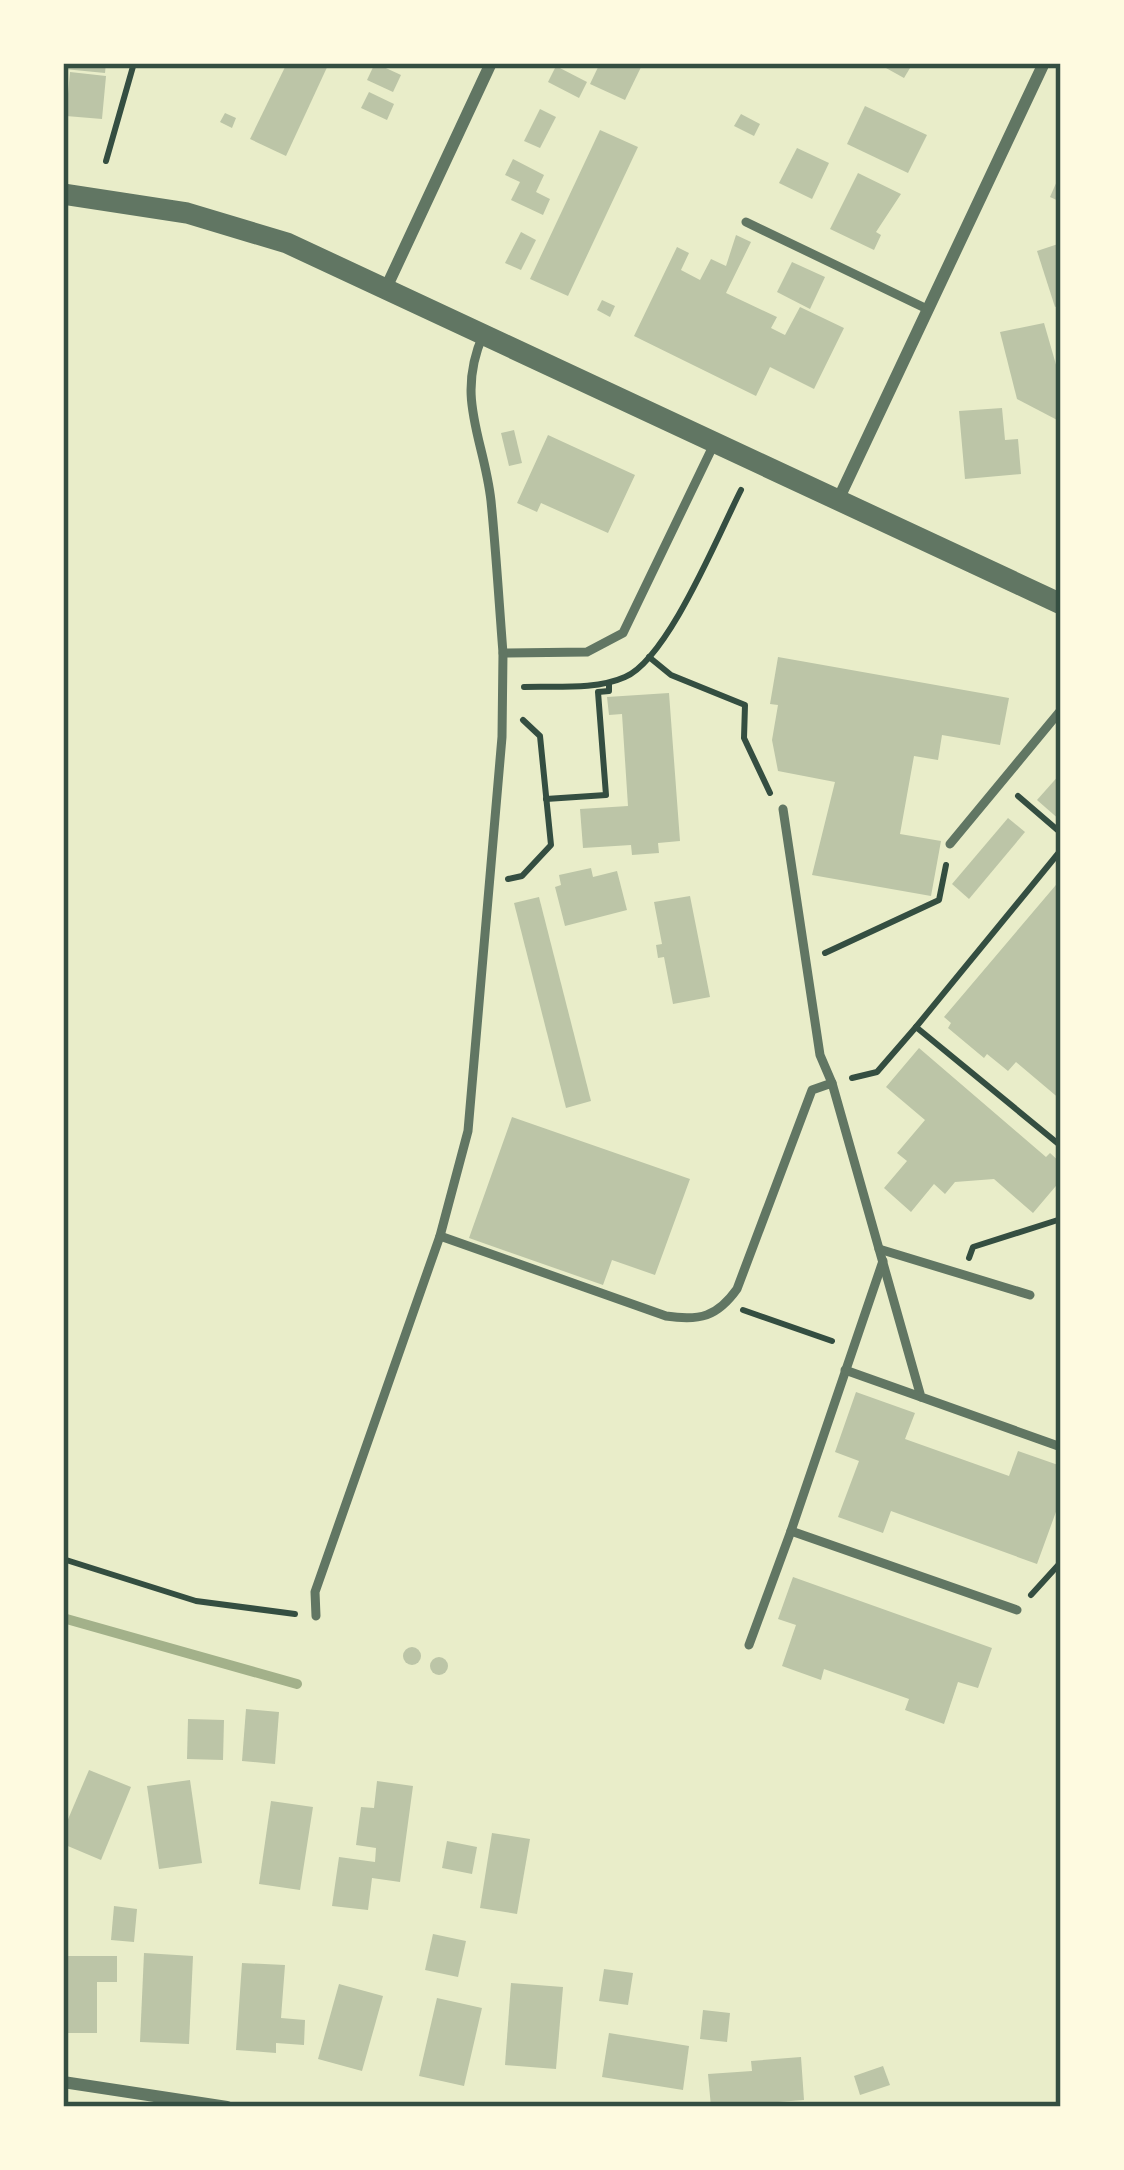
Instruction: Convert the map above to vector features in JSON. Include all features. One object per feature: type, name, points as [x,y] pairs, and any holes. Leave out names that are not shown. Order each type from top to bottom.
[{"type":"street","points":[[387,286],[491,63]]},
{"type":"street","points":[[838,498],[1044,63]]},
{"type":"street","points":[[63,194],[170,209],[259,233],[387,286],[1061,604]]},
{"type":"street","points":[[63,2082],[227,2107]]},
{"type":"lane","points":[[746,222],[925,308]]},
{"type":"lane","points":[[316,1616],[315,1592],[440,1236],[468,1131],[502,714],[503,653],[490,495],[470,413],[470,366],[484,333]]},
{"type":"lane","points":[[503,653],[587,652],[623,633],[715,442]]},
{"type":"lane","points":[[950,844],[1061,710]]},
{"type":"lane","points":[[783,809],[820,1055],[921,1397]]},
{"type":"lane","points":[[440,1236],[666,1316],[694,1320],[722,1310],[736,1288],[812,1090],[832,1083]]},
{"type":"lane","points":[[881,1255],[1030,1295]]},
{"type":"lane","points":[[749,1646],[881,1255]]},
{"type":"lane","points":[[845,1370],[1061,1447]]},
{"type":"lane","points":[[791,1531],[1017,1610]]},
{"type":"path","points":[[106,160],[134,63]]},
{"type":"path","points":[[650,657],[671,675],[745,706],[745,737],[783,809]]},
{"type":"path","points":[[546,799],[607,794],[598,692],[609,692],[608,683]]},
{"type":"path","points":[[490,878],[522,876],[550,845],[540,736],[530,723],[502,714]]},
{"type":"path","points":[[1031,807],[1061,833]]},
{"type":"path","points":[[806,962],[939,900],[950,844]]},
{"type":"path","points":[[832,1083],[877,1072],[1061,850]]},
{"type":"path","points":[[916,1027],[1061,1146]]},
{"type":"path","points":[[964,1274],[973,1247],[1061,1219]]},
{"type":"path","points":[[754,1314],[808,1332]]},
{"type":"path","points":[[63,1559],[196,1601],[316,1616]]},
{"type":"path","points":[[1017,1610],[1061,1562]]},
{"type":"building","points":[[65,63],[106,63],[105,73],[64,69]]},
{"type":"building","points":[[287,63],[329,63],[286,156],[250,139]]},
{"type":"building","points":[[375,63],[401,75],[393,92],[367,80]]},
{"type":"building","points":[[600,63],[643,63],[625,100],[590,84]]},
{"type":"building","points":[[877,63],[913,63],[904,78]]},
{"type":"building","points":[[556,66],[587,82],[579,98],[548,82]]},
{"type":"building","points":[[70,72],[106,76],[102,119],[66,116]]},
{"type":"building","points":[[369,92],[394,104],[387,120],[361,108]]},
{"type":"building","points":[[865,106],[927,135],[908,173],[847,144]]},
{"type":"building","points":[[540,109],[556,117],[540,148],[524,141]]},
{"type":"building","points":[[225,113],[236,118],[232,128],[220,122]]},
{"type":"building","points":[[741,114],[760,124],[754,136],[734,126]]},
{"type":"building","points":[[600,130],[638,147],[568,296],[530,279]]},
{"type":"building","points":[[797,148],[829,163],[812,199],[779,183]]},
{"type":"building","points":[[513,159],[544,175],[536,192],[550,199],[543,215],[511,200],[520,182],[505,175]]},
{"type":"building","points":[[1061,172],[1061,202],[1050,197]]},
{"type":"building","points":[[858,173],[901,194],[876,232],[881,235],[874,250],[830,229]]},
{"type":"building","points":[[521,232],[536,240],[521,270],[505,263]]},
{"type":"building","points":[[736,235],[751,242],[726,293],[777,317],[771,328],[785,335],[800,307],[844,328],[814,389],[770,367],[756,396],[634,336],[677,247],[689,253],[681,270],[700,280],[711,259],[726,266]]},
{"type":"building","points":[[1061,243],[1061,304],[1055,307],[1037,251]]},
{"type":"building","points":[[792,262],[825,277],[810,309],[777,292]]},
{"type":"building","points":[[602,300],[615,306],[610,317],[597,310]]},
{"type":"building","points":[[1044,323],[1061,382],[1061,422],[1017,399],[1000,332]]},
{"type":"building","points":[[1002,408],[1005,440],[1018,439],[1021,474],[965,479],[959,411]]},
{"type":"building","points":[[514,430],[522,463],[509,466],[501,433]]},
{"type":"building","points":[[548,435],[635,475],[608,533],[541,503],[537,512],[517,503]]},
{"type":"building","points":[[778,657],[1009,698],[1000,745],[942,735],[938,760],[914,756],[900,834],[941,841],[931,896],[812,875],[835,782],[778,771],[772,740],[778,705],[770,704]]},
{"type":"building","points":[[669,693],[680,841],[658,843],[659,853],[632,855],[631,845],[583,848],[580,809],[628,806],[622,714],[609,715],[607,697]]},
{"type":"building","points":[[1061,773],[1061,821],[1037,800]]},
{"type":"building","points":[[1008,818],[1025,832],[969,899],[952,884]]},
{"type":"building","points":[[591,868],[593,877],[617,871],[627,910],[565,926],[555,887],[561,885],[559,875]]},
{"type":"building","points":[[1061,879],[1061,1100],[1016,1062],[1008,1071],[987,1054],[984,1058],[948,1028],[951,1023],[944,1017]]},
{"type":"building","points":[[690,896],[710,997],[673,1004],[664,957],[658,958],[656,945],[662,944],[654,902]]},
{"type":"building","points":[[539,897],[591,1101],[566,1108],[514,903]]},
{"type":"building","points":[[919,1048],[1046,1157],[1050,1153],[1061,1163],[1061,1180],[1033,1213],[994,1179],[955,1182],[945,1194],[934,1184],[911,1212],[884,1188],[907,1161],[897,1153],[925,1120],[886,1087]]},
{"type":"building","points":[[512,1117],[690,1179],[655,1275],[612,1260],[603,1285],[469,1238]]},
{"type":"building","points":[[856,1392],[915,1413],[905,1439],[1009,1476],[1018,1451],[1061,1466],[1061,1498],[1037,1564],[891,1511],[883,1533],[838,1517],[859,1461],[835,1452]]},
{"type":"building","points":[[793,1577],[992,1648],[978,1688],[958,1682],[944,1724],[905,1710],[909,1699],[824,1669],[821,1680],[782,1666],[796,1625],[778,1619]]},
{"type":"building","points":[[412,1647],[421,1656],[412,1665],[403,1656]]},
{"type":"building","points":[[439,1657],[448,1666],[439,1675],[430,1666]]},
{"type":"building","points":[[246,1709],[279,1712],[275,1764],[242,1761]]},
{"type":"building","points":[[188,1719],[224,1720],[223,1760],[187,1759]]},
{"type":"building","points":[[89,1770],[131,1787],[101,1860],[63,1844],[63,1831]]},
{"type":"building","points":[[190,1780],[202,1863],[159,1869],[147,1786]]},
{"type":"building","points":[[377,1781],[413,1786],[400,1882],[372,1878],[368,1910],[332,1906],[339,1857],[375,1862],[376,1848],[356,1845],[361,1807],[374,1808]]},
{"type":"building","points":[[271,1801],[313,1807],[300,1890],[259,1884]]},
{"type":"building","points":[[492,1833],[530,1839],[517,1914],[480,1908]]},
{"type":"building","points":[[447,1841],[477,1847],[472,1874],[442,1868]]},
{"type":"building","points":[[114,1906],[137,1909],[134,1942],[111,1940]]},
{"type":"building","points":[[433,1934],[466,1941],[458,1977],[425,1970]]},
{"type":"building","points":[[144,1953],[193,1956],[189,2044],[140,2042]]},
{"type":"building","points":[[63,1956],[117,1956],[117,1982],[97,1982],[97,2033],[63,2033]]},
{"type":"building","points":[[242,1963],[285,1965],[281,2018],[305,2020],[304,2045],[276,2043],[276,2053],[236,2050]]},
{"type":"building","points":[[604,1969],[633,1973],[628,2005],[599,2001]]},
{"type":"building","points":[[511,1983],[563,1987],[556,2069],[505,2065]]},
{"type":"building","points":[[339,1984],[383,1996],[362,2071],[318,2059]]},
{"type":"building","points":[[437,1998],[482,2008],[464,2086],[419,2076]]},
{"type":"building","points":[[703,2010],[730,2013],[727,2042],[700,2039]]},
{"type":"building","points":[[609,2033],[689,2046],[683,2090],[602,2077]]},
{"type":"building","points":[[801,2057],[804,2100],[711,2107],[708,2074],[752,2071],[751,2061]]},
{"type":"building","points":[[883,2066],[890,2085],[860,2095],[854,2076]]},
{"type":"waterway","points":[[63,1618],[297,1684]]}]
